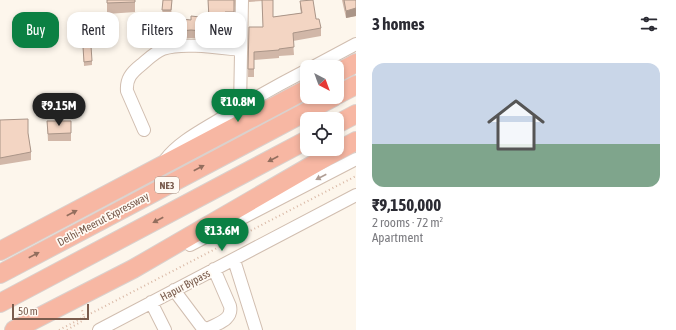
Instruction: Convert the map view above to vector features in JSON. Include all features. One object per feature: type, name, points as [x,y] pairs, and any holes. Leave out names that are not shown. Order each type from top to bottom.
[{"type":"highway","points":[[344,69],[356,63]]},
{"type":"highway","points":[[344,92],[356,86]]},
{"type":"highway","points":[[0,251],[300,93]]},
{"type":"highway","name":"Delhi-Meerut Expressway","points":[[0,274],[321,104]]},
{"type":"highway","points":[[344,120],[356,114]]},
{"type":"highway","points":[[14,330],[133,269],[356,141]]},
{"type":"highway","name":"NE3","points":[[0,304],[300,144]]},
{"type":"street","points":[[240,107],[242,0]]},
{"type":"street","points":[[326,60],[356,44]]},
{"type":"street","points":[[144,130],[127,91],[126,85],[127,79],[139,66],[161,50],[171,47],[241,50]]},
{"type":"street","points":[[160,167],[172,151],[196,134],[240,107],[300,74]]},
{"type":"street","points":[[133,269],[186,248],[356,159]]},
{"type":"street","name":"Hapur Bypass","points":[[99,330],[356,195]]},
{"type":"street","points":[[234,260],[256,330]]},
{"type":"street","points":[[174,290],[201,326],[206,329],[209,328],[228,318],[231,311],[214,269]]},
{"type":"street","points":[[151,302],[166,330]]},
{"type":"path","points":[[59,330],[356,176]]},
{"type":"path","points":[[67,330],[82,321],[84,317],[84,314],[75,299]]},
{"type":"building","points":[[107,0],[135,0],[135,2],[107,3]]},
{"type":"building","points":[[163,0],[172,0],[171,10],[162,10]]},
{"type":"building","points":[[208,0],[234,0],[234,12],[209,12]]},
{"type":"building","points":[[262,0],[273,0],[273,17],[302,13],[300,1],[313,0],[316,19],[319,19],[321,28],[293,33],[294,47],[254,52],[254,69],[248,69],[249,27],[263,27]]},
{"type":"building","points":[[344,0],[356,0],[356,8],[346,11]]},
{"type":"building","points":[[191,16],[195,16],[195,30],[187,30],[187,20],[191,20]]},
{"type":"building","points":[[83,48],[91,48],[92,61],[84,62]]},
{"type":"building","points":[[28,119],[28,133],[31,152],[0,158],[0,120]]},
{"type":"building","points":[[47,121],[71,121],[71,133],[48,134]]}]
